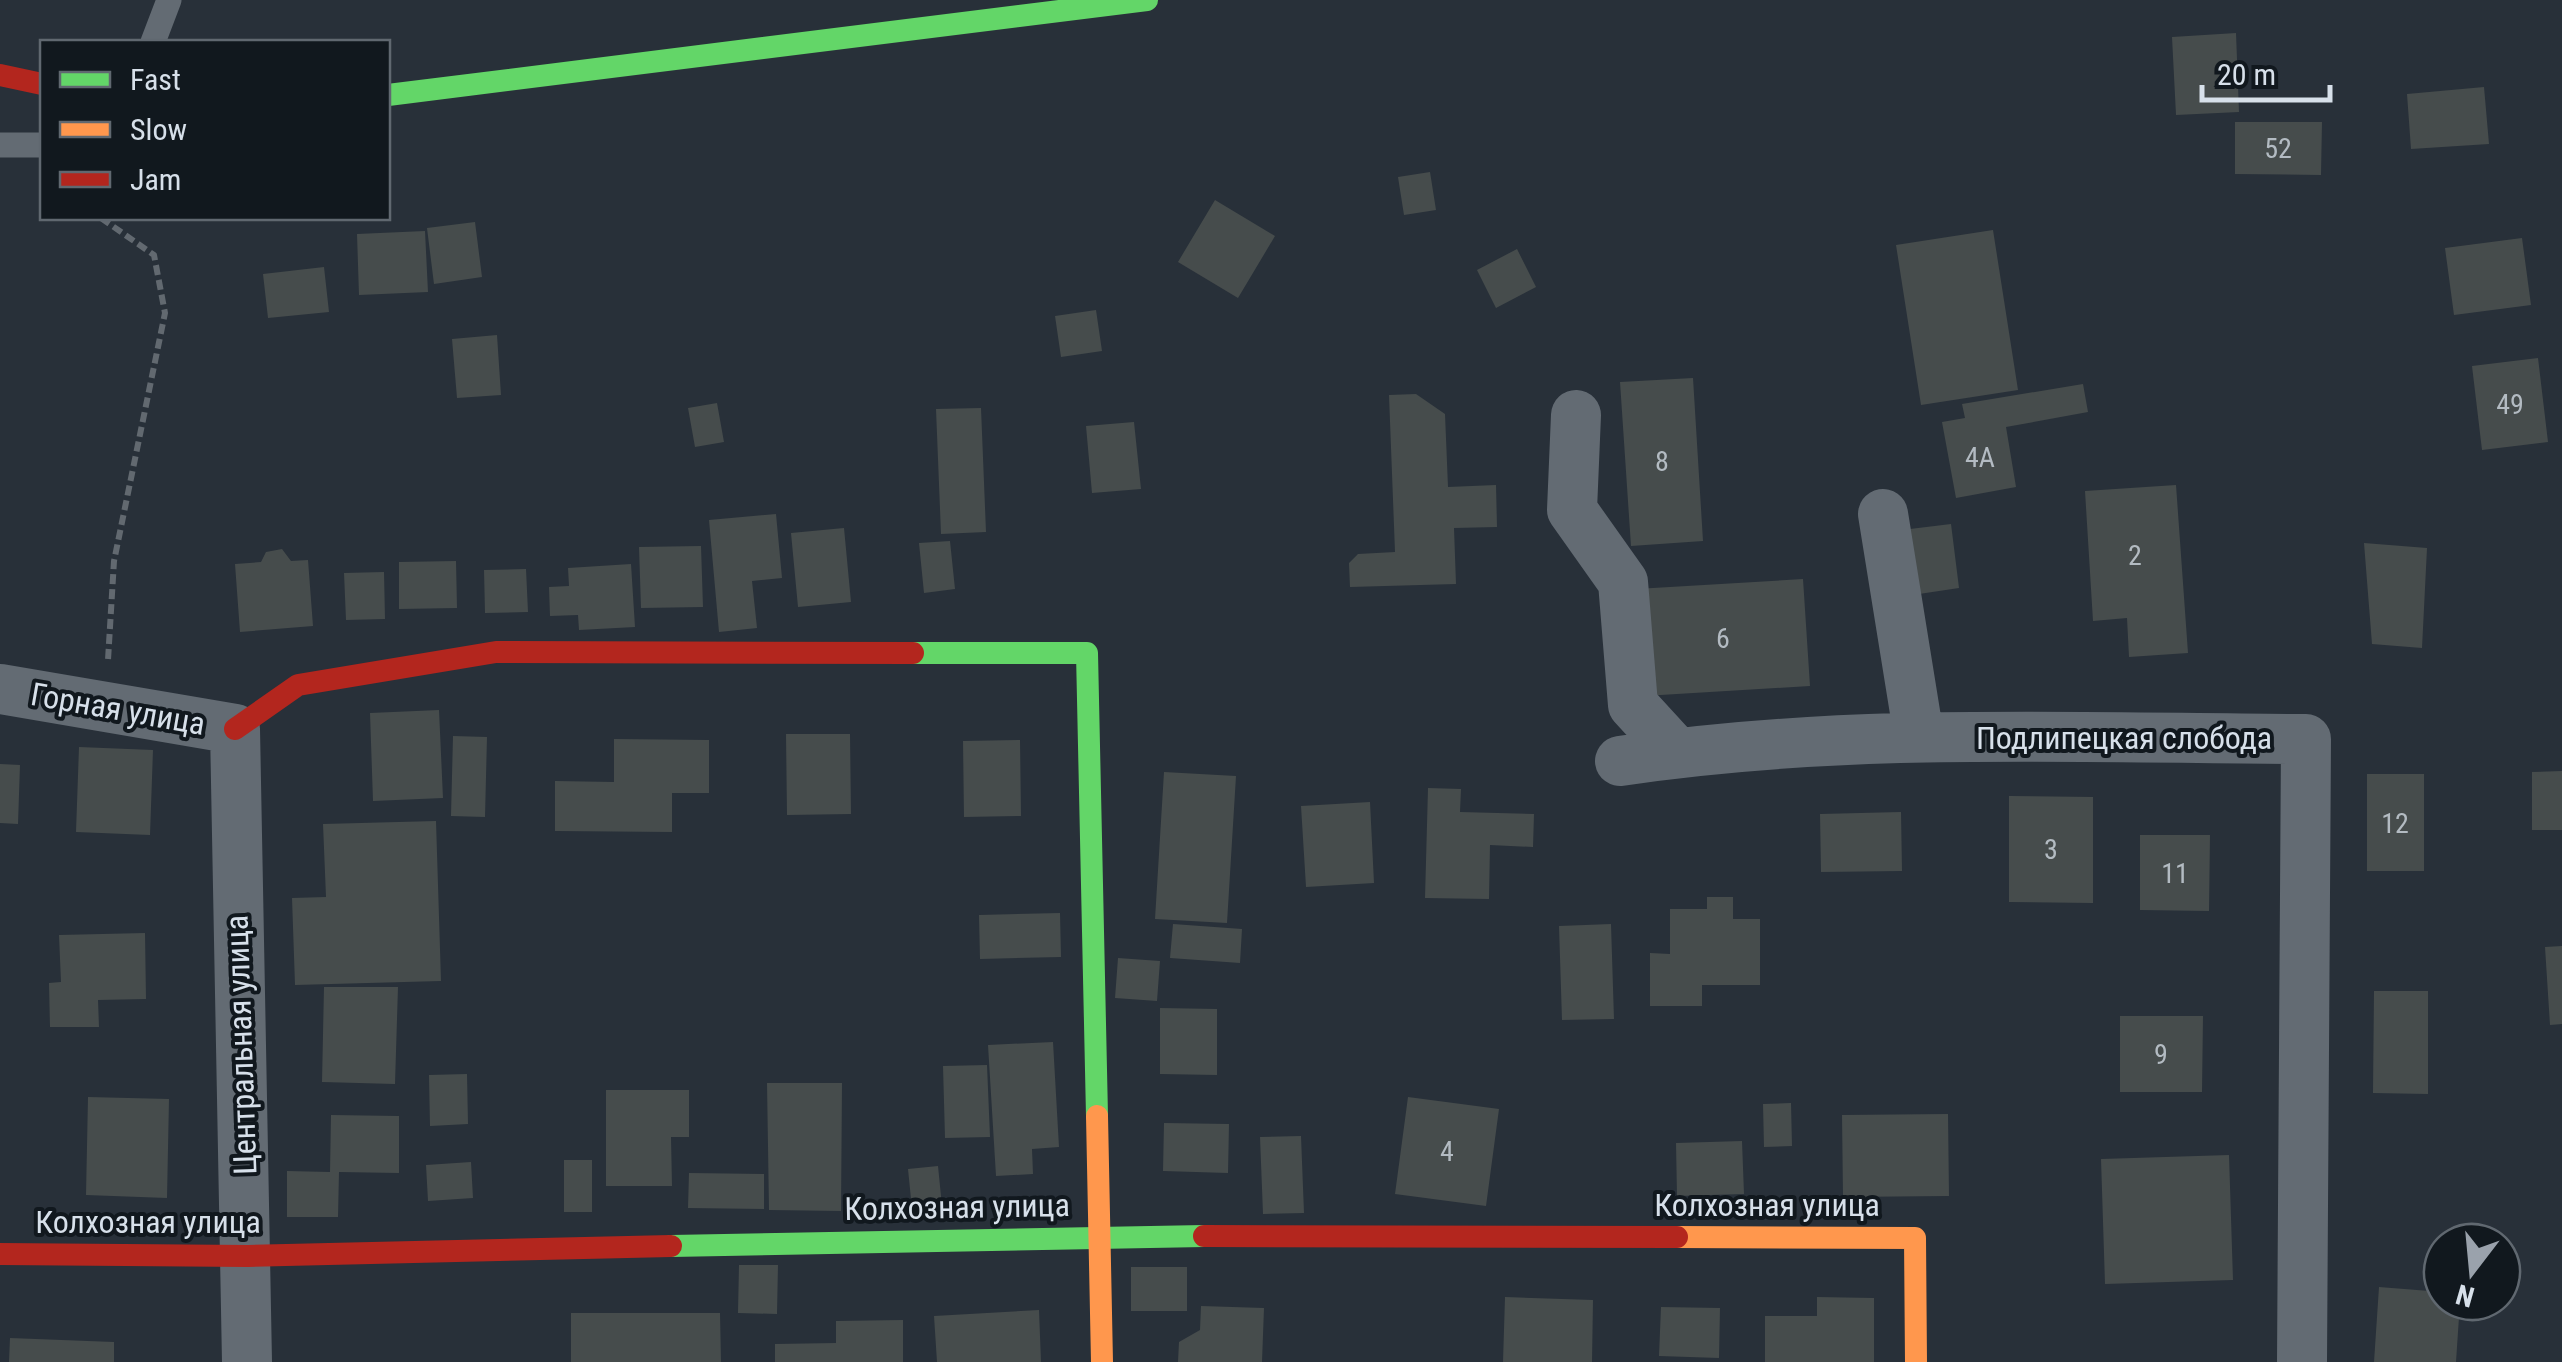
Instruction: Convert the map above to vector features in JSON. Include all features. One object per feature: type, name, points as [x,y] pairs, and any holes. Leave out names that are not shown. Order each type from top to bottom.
[{"type":"street","points":[[390,95],[1147,0]]},
{"type":"street","points":[[0,75],[40,84]]},
{"type":"street","points":[[1576,415],[1572,510],[1624,582],[1633,704],[1677,752]]},
{"type":"street","points":[[1882,514],[1919,737]]},
{"type":"street","points":[[236,729],[298,686],[496,652],[1087,653],[1102,1362]]},
{"type":"street","name":"Горная улица","points":[[0,689],[236,729]]},
{"type":"street","name":"Центральная улица","points":[[236,729],[237,964],[248,1256],[247,1362]]},
{"type":"street","name":"Подлипецкая слобода","points":[[1620,761],[1677,752],[1919,737],[2306,739],[2302,1362]]},
{"type":"street","name":"Колхозная улица","points":[[0,1254],[248,1256],[1100,1236],[1915,1238],[1916,1362]]},
{"type":"lane","points":[[154,40],[169,0]]},
{"type":"lane","points":[[0,145],[40,145]]},
{"type":"path","points":[[104,220],[154,255],[165,313],[118,542],[111,620]]},
{"type":"building","points":[[2236,33],[2239,112],[2176,115],[2172,37]]},
{"type":"building","points":[[2484,87],[2489,144],[2411,149],[2407,94]]},
{"type":"building","points":[[2235,122],[2322,122],[2321,175],[2235,174]]},
{"type":"building","points":[[1430,172],[1436,210],[1404,215],[1398,177]]},
{"type":"building","points":[[1215,200],[1275,236],[1238,298],[1178,262]]},
{"type":"building","points":[[475,222],[482,277],[434,284],[427,228]]},
{"type":"building","points":[[1993,230],[2018,390],[1921,405],[1896,245]]},
{"type":"building","points":[[425,231],[428,292],[359,295],[357,234]]},
{"type":"building","points":[[2522,238],[2531,305],[2454,315],[2445,248]]},
{"type":"building","points":[[1517,249],[1536,287],[1496,308],[1477,270]]},
{"type":"building","points":[[324,267],[329,312],[268,318],[263,274]]},
{"type":"building","points":[[1096,310],[1102,351],[1061,357],[1055,316]]},
{"type":"building","points":[[497,335],[501,395],[457,398],[452,339]]},
{"type":"building","points":[[2538,358],[2548,442],[2482,450],[2472,366]]},
{"type":"building","points":[[1693,378],[1703,541],[1631,546],[1620,382]]},
{"type":"building","points":[[2083,384],[2088,412],[2006,427],[2016,487],[1956,498],[1942,422],[1965,418],[1962,404]]},
{"type":"building","points":[[1416,394],[1445,414],[1448,487],[1496,485],[1497,527],[1454,528],[1456,584],[1350,587],[1349,563],[1358,554],[1395,552],[1389,395]]},
{"type":"building","points":[[717,403],[724,442],[695,447],[688,408]]},
{"type":"building","points":[[981,408],[986,532],[941,534],[936,409]]},
{"type":"building","points":[[1134,422],[1141,489],[1092,493],[1086,426]]},
{"type":"building","points":[[2176,485],[2188,653],[2129,657],[2127,618],[2093,621],[2085,491]]},
{"type":"building","points":[[776,514],[782,578],[752,581],[757,628],[719,632],[709,520]]},
{"type":"building","points":[[1951,524],[1959,588],[1919,594],[1910,529]]},
{"type":"building","points":[[844,528],[851,602],[798,607],[791,533]]},
{"type":"building","points":[[950,541],[955,589],[924,593],[919,543]]},
{"type":"building","points":[[2364,543],[2427,548],[2422,648],[2372,644]]},
{"type":"building","points":[[701,546],[703,607],[641,608],[639,547]]},
{"type":"building","points":[[282,549],[291,561],[308,560],[313,626],[240,632],[235,564],[261,562],[266,552]]},
{"type":"building","points":[[456,561],[457,608],[399,609],[399,562]]},
{"type":"building","points":[[631,564],[635,627],[579,630],[578,615],[550,616],[549,587],[569,586],[568,568]]},
{"type":"building","points":[[526,569],[528,612],[485,613],[484,570]]},
{"type":"building","points":[[384,572],[385,619],[346,620],[344,573]]},
{"type":"building","points":[[1803,579],[1810,686],[1644,696],[1636,589]]},
{"type":"building","points":[[439,710],[443,798],[373,801],[370,713]]},
{"type":"building","points":[[786,734],[850,734],[851,814],[787,815]]},
{"type":"building","points":[[453,736],[487,737],[485,817],[451,816]]},
{"type":"building","points":[[614,739],[709,740],[709,793],[672,793],[672,832],[555,831],[555,781],[614,782]]},
{"type":"building","points":[[1020,740],[1021,816],[964,817],[963,741]]},
{"type":"building","points":[[79,747],[153,750],[150,835],[76,832]]},
{"type":"building","points":[[0,764],[20,765],[18,824],[0,823]]},
{"type":"building","points":[[2562,771],[2562,830],[2532,830],[2532,772]]},
{"type":"building","points":[[1164,772],[1236,776],[1227,923],[1155,919]]},
{"type":"building","points":[[2367,774],[2424,774],[2424,871],[2367,871]]},
{"type":"building","points":[[1428,788],[1461,789],[1460,812],[1534,814],[1533,847],[1490,845],[1489,899],[1425,898]]},
{"type":"building","points":[[2009,796],[2093,797],[2093,903],[2009,902]]},
{"type":"building","points":[[1370,802],[1374,883],[1306,887],[1301,806]]},
{"type":"building","points":[[1901,812],[1902,871],[1821,872],[1820,814]]},
{"type":"building","points":[[436,821],[441,981],[295,985],[292,898],[326,897],[323,824]]},
{"type":"building","points":[[2140,835],[2210,835],[2209,911],[2140,910]]},
{"type":"building","points":[[1707,897],[1733,897],[1733,919],[1760,919],[1760,985],[1702,985],[1702,1006],[1650,1006],[1650,953],[1670,954],[1670,909],[1707,909]]},
{"type":"building","points":[[1060,913],[1061,957],[980,959],[979,915]]},
{"type":"building","points":[[1173,924],[1242,929],[1240,963],[1170,958]]},
{"type":"building","points":[[1611,924],[1614,1019],[1562,1020],[1559,926]]},
{"type":"building","points":[[145,933],[146,999],[98,1000],[99,1027],[50,1027],[49,983],[61,982],[59,935]]},
{"type":"building","points":[[2562,946],[2562,1024],[2550,1025],[2545,947]]},
{"type":"building","points":[[1118,958],[1160,961],[1157,1001],[1115,998]]},
{"type":"building","points":[[324,987],[398,987],[395,1084],[322,1082]]},
{"type":"building","points":[[2374,991],[2428,991],[2428,1094],[2373,1093]]},
{"type":"building","points":[[1160,1008],[1217,1009],[1217,1075],[1160,1074]]},
{"type":"building","points":[[2120,1016],[2203,1016],[2202,1092],[2120,1092]]},
{"type":"building","points":[[1053,1042],[1059,1147],[1032,1149],[1033,1174],[996,1176],[988,1045]]},
{"type":"building","points":[[987,1065],[990,1137],[945,1138],[943,1066]]},
{"type":"building","points":[[467,1074],[468,1124],[430,1126],[429,1075]]},
{"type":"building","points":[[767,1083],[842,1083],[841,1211],[769,1210]]},
{"type":"building","points":[[606,1090],[689,1090],[689,1137],[671,1137],[672,1186],[606,1186]]},
{"type":"building","points":[[88,1097],[169,1099],[167,1198],[86,1195]]},
{"type":"building","points":[[1408,1097],[1499,1109],[1486,1206],[1395,1194]]},
{"type":"building","points":[[1791,1103],[1792,1146],[1764,1147],[1763,1104]]},
{"type":"building","points":[[1948,1114],[1949,1196],[1843,1197],[1842,1115]]},
{"type":"building","points":[[331,1115],[399,1116],[399,1173],[339,1172],[338,1217],[287,1217],[287,1171],[330,1172]]},
{"type":"building","points":[[1164,1123],[1229,1124],[1228,1173],[1163,1171]]},
{"type":"building","points":[[1301,1136],[1304,1213],[1263,1214],[1260,1137]]},
{"type":"building","points":[[1742,1141],[1744,1194],[1677,1196],[1676,1143]]},
{"type":"building","points":[[2229,1155],[2233,1280],[2105,1284],[2101,1159]]},
{"type":"building","points":[[564,1160],[592,1160],[592,1212],[564,1212]]},
{"type":"building","points":[[471,1162],[473,1198],[428,1201],[426,1165]]},
{"type":"building","points":[[938,1166],[942,1206],[912,1209],[908,1169]]},
{"type":"building","points":[[689,1173],[764,1174],[764,1209],[688,1208]]},
{"type":"building","points":[[739,1265],[778,1265],[777,1314],[738,1313]]},
{"type":"building","points":[[1131,1267],[1187,1267],[1187,1311],[1131,1311]]},
{"type":"building","points":[[2379,1287],[2422,1290],[2422,1322],[2459,1322],[2456,1362],[2374,1362]]},
{"type":"building","points":[[1505,1297],[1593,1300],[1592,1362],[1503,1362]]},
{"type":"building","points":[[1817,1297],[1874,1298],[1874,1362],[1765,1362],[1765,1316],[1817,1316]]},
{"type":"building","points":[[1201,1306],[1264,1308],[1262,1362],[1178,1362],[1179,1342],[1200,1330]]},
{"type":"building","points":[[1661,1307],[1720,1308],[1719,1358],[1659,1356]]},
{"type":"building","points":[[1039,1310],[1041,1362],[937,1362],[934,1316]]},
{"type":"building","points":[[571,1313],[720,1313],[721,1362],[571,1362]]},
{"type":"building","points":[[903,1320],[903,1362],[775,1362],[775,1344],[836,1343],[836,1321]]},
{"type":"building","points":[[10,1338],[114,1342],[114,1362],[9,1362]]},
{"type":"traffic: fast","points":[[390,95],[1147,0]]},
{"type":"traffic: fast","points":[[913,653],[1087,653],[1097,1116]]},
{"type":"traffic: fast","points":[[671,1246],[1204,1236]]},
{"type":"traffic: slow","points":[[1097,1116],[1102,1362]]},
{"type":"traffic: slow","points":[[1677,1237],[1915,1238],[1916,1362]]},
{"type":"traffic: jam","points":[[0,75],[40,84]]},
{"type":"traffic: jam","points":[[235,729],[298,685],[496,652],[913,653]]},
{"type":"traffic: jam","points":[[1204,1236],[1677,1237]]},
{"type":"traffic: jam","points":[[0,1254],[248,1256],[671,1246]]}]
